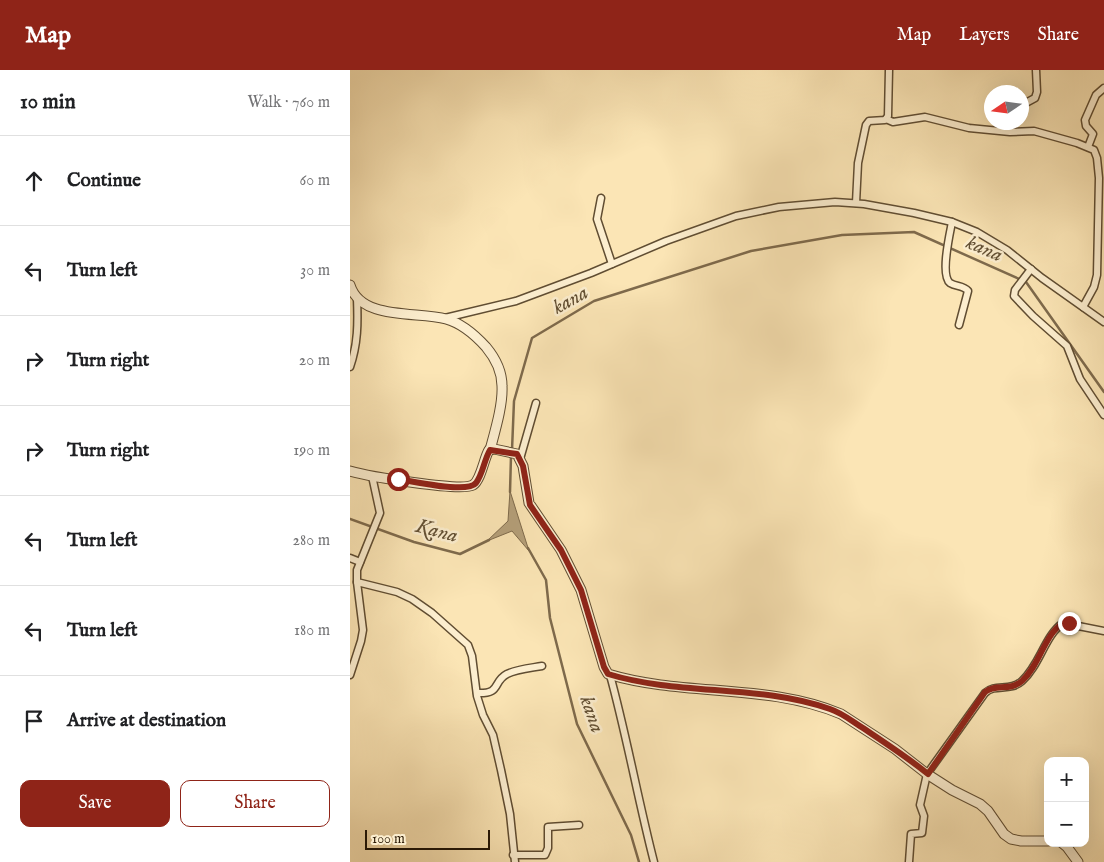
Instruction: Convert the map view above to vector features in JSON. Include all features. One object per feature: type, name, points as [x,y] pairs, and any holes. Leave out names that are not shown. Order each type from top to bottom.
[{"type":"street","points":[[886,119],[888,113],[889,70]]},
{"type":"street","points":[[1029,102],[1036,98],[1036,70]]},
{"type":"street","points":[[1088,147],[1093,134],[1086,126],[1085,120],[1096,93],[1104,88]]},
{"type":"street","points":[[856,203],[858,163],[866,125],[869,121],[886,119],[892,122],[930,118],[969,128],[1008,132],[1037,131],[1088,147],[1095,152],[1099,174],[1101,254],[1097,278],[1083,307]]},
{"type":"street","points":[[600,198],[598,219],[612,264]]},
{"type":"street","points":[[350,285],[357,298],[366,305],[383,311],[445,318],[516,301],[564,284],[666,241],[753,212],[822,202],[856,203],[914,213],[986,237],[1007,250],[1029,271],[1104,322]]},
{"type":"street","points":[[951,226],[946,252],[948,281],[965,287],[968,291],[958,325]]},
{"type":"street","points":[[1029,271],[1015,290],[1013,294],[1015,298],[1067,346],[1080,379],[1104,415]]},
{"type":"street","points":[[350,367],[356,349],[358,333],[357,298]]},
{"type":"street","points":[[350,471],[372,476],[447,486],[469,486],[477,482],[493,450],[502,392],[501,375],[499,367],[490,352],[477,338],[463,327],[445,318]]},
{"type":"street","points":[[536,403],[517,456],[524,472],[529,503],[561,550],[577,580],[586,604],[604,667],[610,675],[628,744],[635,783],[654,862]]},
{"type":"street","points":[[493,450],[517,456]]},
{"type":"street","points":[[350,675],[363,630],[356,574],[378,519],[380,507],[372,476]]},
{"type":"street","points":[[350,558],[360,562]]},
{"type":"street","points":[[357,582],[397,592],[412,599],[432,613],[466,643],[472,656],[476,693],[483,715],[493,735],[502,770],[510,814],[514,859],[545,855],[548,848],[548,827],[579,825]]},
{"type":"street","points":[[908,862],[911,834],[921,834],[923,832],[924,816],[920,805],[928,774],[985,692],[991,689],[1012,687],[1020,683],[1035,666],[1059,625],[1065,622],[1104,631]]},
{"type":"street","points":[[476,693],[488,693],[494,690],[503,677],[510,673],[542,666]]},
{"type":"street","points":[[610,675],[676,688],[778,696],[826,708],[841,714],[952,790],[974,801],[988,811],[1004,834],[1011,839],[1044,841]]},
{"type":"street","points":[[1067,847],[1078,862]]},
{"type":"shaded area","points":[[510,491],[529,551],[512,531],[487,541],[508,521]]},
{"type":"waterway","name":"kana","points":[[512,450],[514,401],[532,338],[594,301],[751,251],[842,235],[914,232],[1026,282],[1104,392]]},
{"type":"waterway","name":"kana","points":[[510,492],[511,456]]},
{"type":"waterway","name":"Kana","points":[[350,519],[414,542],[460,554],[489,540]]},
{"type":"waterway","name":"kana","points":[[528,548],[546,580],[550,618],[577,724],[631,835],[639,862]]},
{"type":"route","points":[[398,479],[465,487],[477,482],[490,450],[517,454],[523,466],[527,496],[531,508],[554,543],[561,550],[577,580],[604,667],[608,674],[676,688],[778,696],[826,708],[841,714],[880,739],[928,774],[985,692],[994,688],[1009,688],[1020,683],[1038,662],[1056,628],[1065,622],[1069,623]]}]
